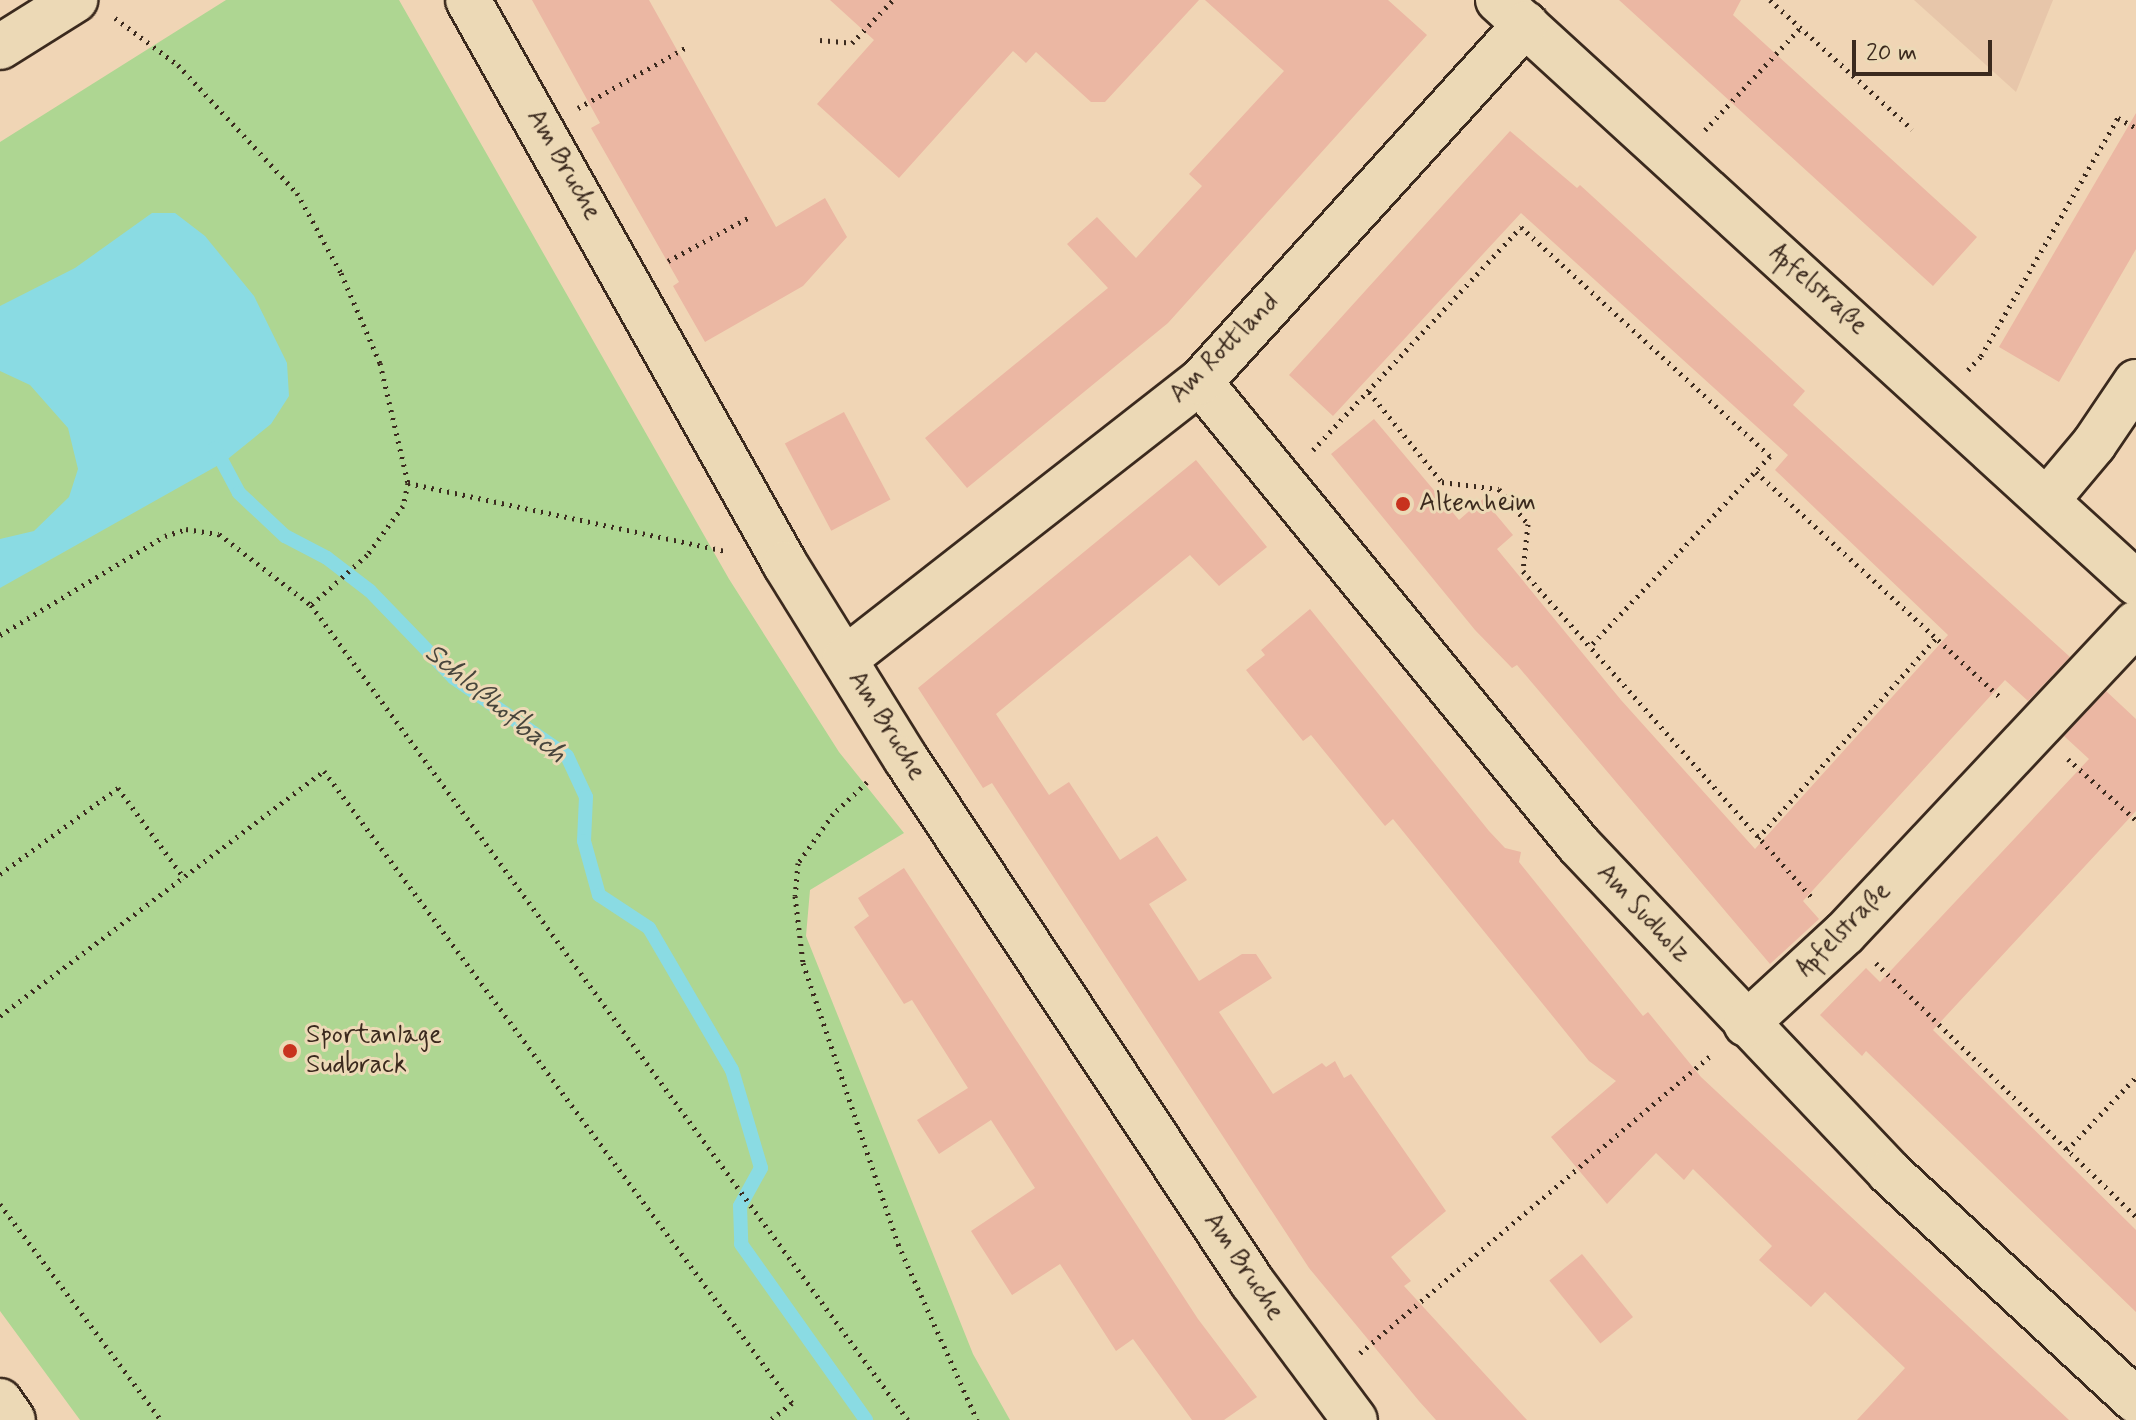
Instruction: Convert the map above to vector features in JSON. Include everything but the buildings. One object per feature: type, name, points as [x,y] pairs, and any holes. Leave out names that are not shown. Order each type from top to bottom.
[{"type":"street","name":"Am Bruche","points":[[468,0],[785,564],[906,759],[1324,1384],[1355,1420]]},
{"type":"street","points":[[0,47],[92,5]]},
{"type":"street","name":"Apfelstraße","points":[[1512,12],[2136,583]]},
{"type":"street","name":"Am Rottland","points":[[845,659],[1200,382],[1512,12]]},
{"type":"street","name":"Am Sudholz","points":[[1200,382],[1579,845],[1889,1172],[2136,1401]]},
{"type":"street","points":[[2047,500],[2094,444],[2136,382]]},
{"type":"street","name":"Apfelstraße","points":[[1746,1024],[1845,933],[2136,623]]},
{"type":"street","points":[[0,1401],[13,1420]]},
{"type":"path","points":[[820,40],[852,43],[893,0]]},
{"type":"path","points":[[1770,0],[1912,129]]},
{"type":"path","points":[[92,5],[178,65],[297,193],[341,273],[380,363],[408,483],[394,523],[367,555],[311,605]]},
{"type":"path","points":[[1676,161],[1800,28]]},
{"type":"path","points":[[542,129],[685,48]]},
{"type":"path","points":[[1938,400],[1981,356],[2118,118],[2136,128]]},
{"type":"path","points":[[629,282],[748,218]]},
{"type":"path","points":[[1277,477],[1314,449],[1521,227],[1770,456],[1591,645]]},
{"type":"path","points":[[1369,392],[1442,482],[1499,489],[1528,524],[1523,571],[1845,933],[2136,1217]]},
{"type":"path","points":[[1756,472],[2136,820]]},
{"type":"path","points":[[408,483],[785,564]]},
{"type":"path","points":[[0,635],[165,536],[186,529],[219,534],[311,605],[724,1175],[766,1226],[908,1420]]},
{"type":"path","points":[[1758,838],[1936,638]]},
{"type":"path","points":[[906,759],[858,787],[833,814],[798,863],[795,896],[803,963],[898,1244],[977,1420]]},
{"type":"path","points":[[0,1016],[324,771],[792,1403],[770,1420]]},
{"type":"path","points":[[0,874],[118,788],[184,878]]},
{"type":"path","points":[[1324,1384],[1746,1024]]},
{"type":"path","points":[[2067,1150],[2136,1077]]},
{"type":"path","points":[[0,1204],[161,1420]]},
{"type":"shaded area","points":[[1914,0],[2053,0],[2016,92]]},
{"type":"green space","points":[[226,0],[399,0],[729,579],[839,752],[904,833],[810,890],[806,936],[973,1354],[1010,1420],[80,1420],[0,1311],[0,142]]},
{"type":"water","points":[[152,213],[175,213],[205,236],[254,296],[287,363],[289,396],[271,424],[224,462],[0,588],[0,539],[34,531],[69,497],[78,469],[68,428],[30,385],[0,371],[0,306],[75,268]]},
{"type":"waterway","name":"Schloßhofbach","points":[[215,448],[239,493],[285,536],[327,558],[370,591],[454,678],[567,756],[586,797],[584,841],[599,895],[649,928],[732,1070],[761,1168],[740,1206],[741,1244],[866,1420]]},
{"type":"place","name":"Altenheim","points":[[1403,504]]},
{"type":"place","name":"Sportanlage Sudbrack","points":[[290,1051]]}]
